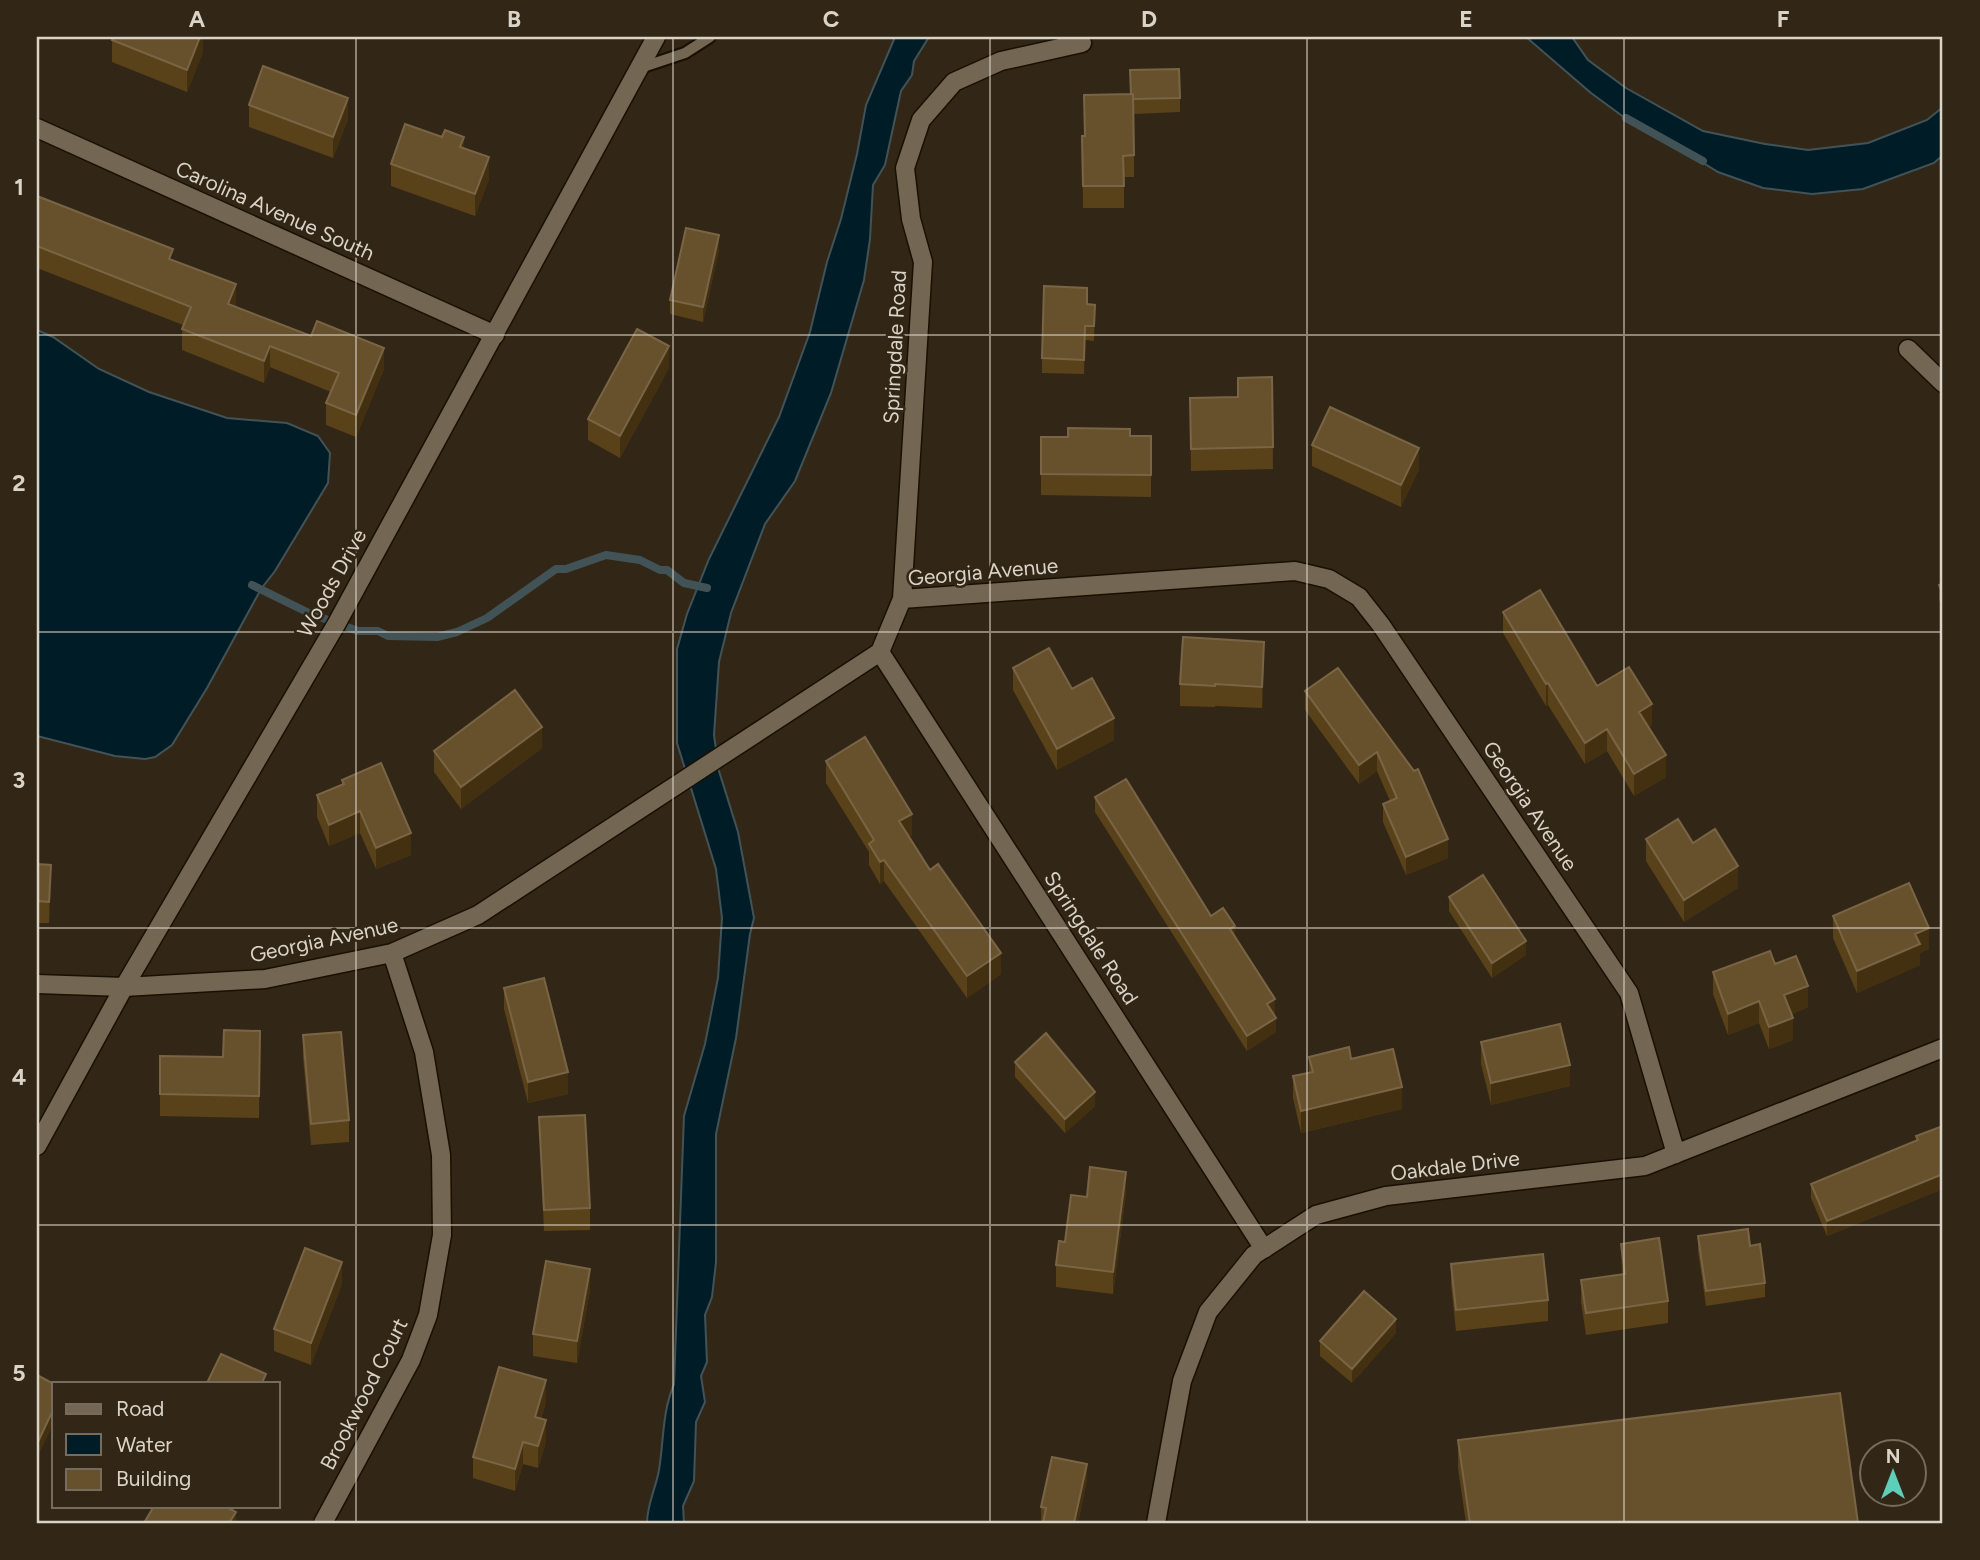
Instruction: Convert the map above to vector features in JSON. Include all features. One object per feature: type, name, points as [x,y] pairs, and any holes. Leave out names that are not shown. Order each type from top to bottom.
[{"type":"street","name":"Woods Drive","points":[[37,1146],[124,987],[337,623],[656,37]]},
{"type":"street","name":"Springdale Road","points":[[902,599],[923,262],[911,219],[905,169],[917,130],[921,120],[954,82],[1001,61],[1081,40]]},
{"type":"street","name":"Carolina Avenue South","points":[[37,128],[495,335]]},
{"type":"street","points":[[1908,349],[1943,383]]},
{"type":"street","name":"Georgia Avenue","points":[[37,984],[124,987],[265,979],[392,953],[478,915],[880,652],[902,599],[1295,571],[1329,579],[1359,597],[1381,625],[1629,993],[1676,1154]]},
{"type":"street","name":"Springdale Road","points":[[880,652],[1264,1249]]},
{"type":"street","name":"Brookwood Court","points":[[323,1523],[411,1360],[428,1315],[442,1236],[441,1155],[424,1052],[392,953]]},
{"type":"street","name":"Oakdale Drive","points":[[1156,1523],[1182,1381],[1208,1312],[1254,1255],[1316,1215],[1386,1196],[1645,1166],[1943,1048]]},
{"type":"lane","points":[[640,68],[685,54],[710,37]]},
{"type":"water","points":[[895,37],[929,37],[914,61],[912,75],[901,91],[885,165],[873,185],[870,239],[864,280],[831,393],[795,481],[765,524],[731,613],[719,662],[714,735],[719,771],[738,832],[754,918],[736,1038],[716,1134],[716,1262],[712,1297],[705,1315],[707,1362],[701,1376],[705,1402],[696,1422],[694,1481],[683,1506],[684,1523],[647,1523],[648,1509],[659,1470],[667,1405],[674,1384],[684,1116],[705,1044],[718,978],[722,918],[716,869],[677,743],[677,649],[687,614],[709,559],[779,417],[810,332],[827,262],[841,219],[866,105]]},
{"type":"water","points":[[1526,37],[1572,37],[1588,60],[1626,88],[1703,131],[1765,144],[1808,150],[1868,143],[1927,120],[1943,107],[1943,155],[1934,163],[1863,189],[1812,194],[1763,188],[1718,172],[1647,128],[1625,118],[1591,93]]},
{"type":"water","points":[[37,330],[53,337],[99,369],[149,392],[227,418],[287,423],[318,436],[330,453],[328,483],[275,571],[261,589],[207,688],[172,745],[155,757],[145,759],[115,756],[37,736]]},
{"type":"building","points":[[114,37],[200,37],[187,70],[112,40]]},
{"type":"building","points":[[263,66],[348,98],[333,137],[249,105]]},
{"type":"building","points":[[1179,69],[1180,98],[1133,99],[1130,70]]},
{"type":"building","points":[[1133,94],[1134,155],[1123,156],[1124,186],[1083,186],[1084,95]]},
{"type":"building","points":[[405,124],[442,137],[445,130],[464,137],[460,147],[489,157],[475,194],[391,164]]},
{"type":"building","points":[[37,196],[173,249],[169,259],[236,284],[228,304],[311,336],[317,321],[384,348],[356,415],[326,403],[339,373],[270,346],[264,361],[182,329],[191,307],[37,246]]},
{"type":"building","points":[[686,228],[719,235],[703,307],[670,300]]},
{"type":"building","points":[[1044,286],[1087,288],[1087,304],[1095,305],[1094,326],[1085,326],[1084,360],[1042,358]]},
{"type":"building","points":[[637,329],[669,346],[620,436],[588,419]]},
{"type":"building","points":[[1272,377],[1273,447],[1191,449],[1190,398],[1238,397],[1238,378]]},
{"type":"building","points":[[1330,407],[1419,448],[1401,485],[1312,445]]},
{"type":"building","points":[[1068,428],[1130,429],[1130,436],[1151,436],[1151,475],[1041,474],[1041,437],[1068,437]]},
{"type":"building","points":[[1540,590],[1597,686],[1629,667],[1652,704],[1639,712],[1666,755],[1634,774],[1607,729],[1585,743],[1503,612]]},
{"type":"building","points":[[1183,637],[1264,642],[1262,687],[1180,684]]},
{"type":"building","points":[[1049,648],[1072,689],[1092,678],[1114,718],[1057,749],[1013,668]]},
{"type":"building","points":[[1338,668],[1414,771],[1418,769],[1448,839],[1406,857],[1383,804],[1397,798],[1377,752],[1359,765],[1305,691]]},
{"type":"building","points":[[515,690],[542,727],[461,787],[434,751]]},
{"type":"building","points":[[865,737],[912,814],[899,821],[930,870],[938,864],[1001,953],[967,976],[884,860],[880,862],[869,844],[874,840],[826,761]]},
{"type":"building","points":[[381,763],[411,833],[376,848],[360,811],[329,825],[317,795],[344,784],[342,780]]},
{"type":"building","points":[[1126,779],[1211,916],[1223,908],[1235,926],[1230,929],[1275,999],[1267,1004],[1276,1018],[1247,1036],[1095,797]]},
{"type":"building","points":[[1678,819],[1693,843],[1715,829],[1738,866],[1684,900],[1646,839]]},
{"type":"building","points":[[37,864],[51,865],[49,902],[37,901]]},
{"type":"building","points":[[1483,875],[1526,941],[1492,963],[1449,897]]},
{"type":"building","points":[[1909,883],[1929,928],[1915,934],[1920,944],[1857,971],[1833,916]]},
{"type":"building","points":[[1770,951],[1775,964],[1796,956],[1808,986],[1784,995],[1793,1018],[1769,1027],[1759,1001],[1728,1014],[1713,972]]},
{"type":"building","points":[[544,978],[568,1072],[528,1082],[504,988]]},
{"type":"building","points":[[1560,1024],[1570,1065],[1491,1083],[1481,1042]]},
{"type":"building","points":[[224,1030],[260,1031],[259,1096],[160,1094],[160,1056],[223,1057]]},
{"type":"building","points":[[341,1032],[349,1120],[311,1124],[303,1035]]},
{"type":"building","points":[[1046,1033],[1095,1092],[1065,1119],[1015,1062]]},
{"type":"building","points":[[1349,1047],[1351,1059],[1393,1049],[1402,1087],[1301,1111],[1293,1076],[1313,1072],[1309,1057]]},
{"type":"building","points":[[585,1115],[590,1208],[544,1210],[539,1117]]},
{"type":"building","points":[[1943,1126],[1943,1174],[1827,1221],[1811,1184],[1918,1140],[1916,1136]]},
{"type":"building","points":[[1090,1167],[1126,1172],[1113,1272],[1056,1265],[1059,1241],[1065,1242],[1071,1195],[1087,1197]]},
{"type":"building","points":[[1748,1229],[1750,1246],[1760,1244],[1765,1283],[1706,1291],[1698,1236]]},
{"type":"building","points":[[1659,1238],[1668,1301],[1586,1313],[1581,1280],[1625,1274],[1621,1244]]},
{"type":"building","points":[[305,1248],[342,1262],[311,1343],[274,1329]]},
{"type":"building","points":[[1543,1254],[1548,1300],[1456,1310],[1451,1264]]},
{"type":"building","points":[[546,1261],[590,1269],[577,1341],[533,1334]]},
{"type":"building","points":[[1364,1291],[1396,1319],[1352,1369],[1320,1341]]},
{"type":"building","points":[[221,1354],[266,1374],[262,1382],[207,1382]]},
{"type":"building","points":[[499,1367],[546,1380],[535,1417],[546,1420],[538,1446],[523,1442],[515,1469],[473,1457]]},
{"type":"building","points":[[37,1375],[52,1383],[52,1412],[37,1444]]},
{"type":"building","points":[[1840,1393],[1858,1523],[1470,1523],[1458,1440]]},
{"type":"building","points":[[1052,1457],[1087,1464],[1074,1523],[1043,1523],[1046,1508],[1041,1507]]},
{"type":"building","points":[[153,1508],[229,1508],[236,1512],[229,1523],[144,1523]]},
{"type":"waterway","points":[[1626,118],[1703,161]]},
{"type":"waterway","points":[[252,585],[309,613],[358,631],[378,631],[388,636],[437,637],[457,632],[487,618],[556,569],[566,569],[606,555],[640,560],[660,570],[667,570],[684,583],[707,588]]}]
